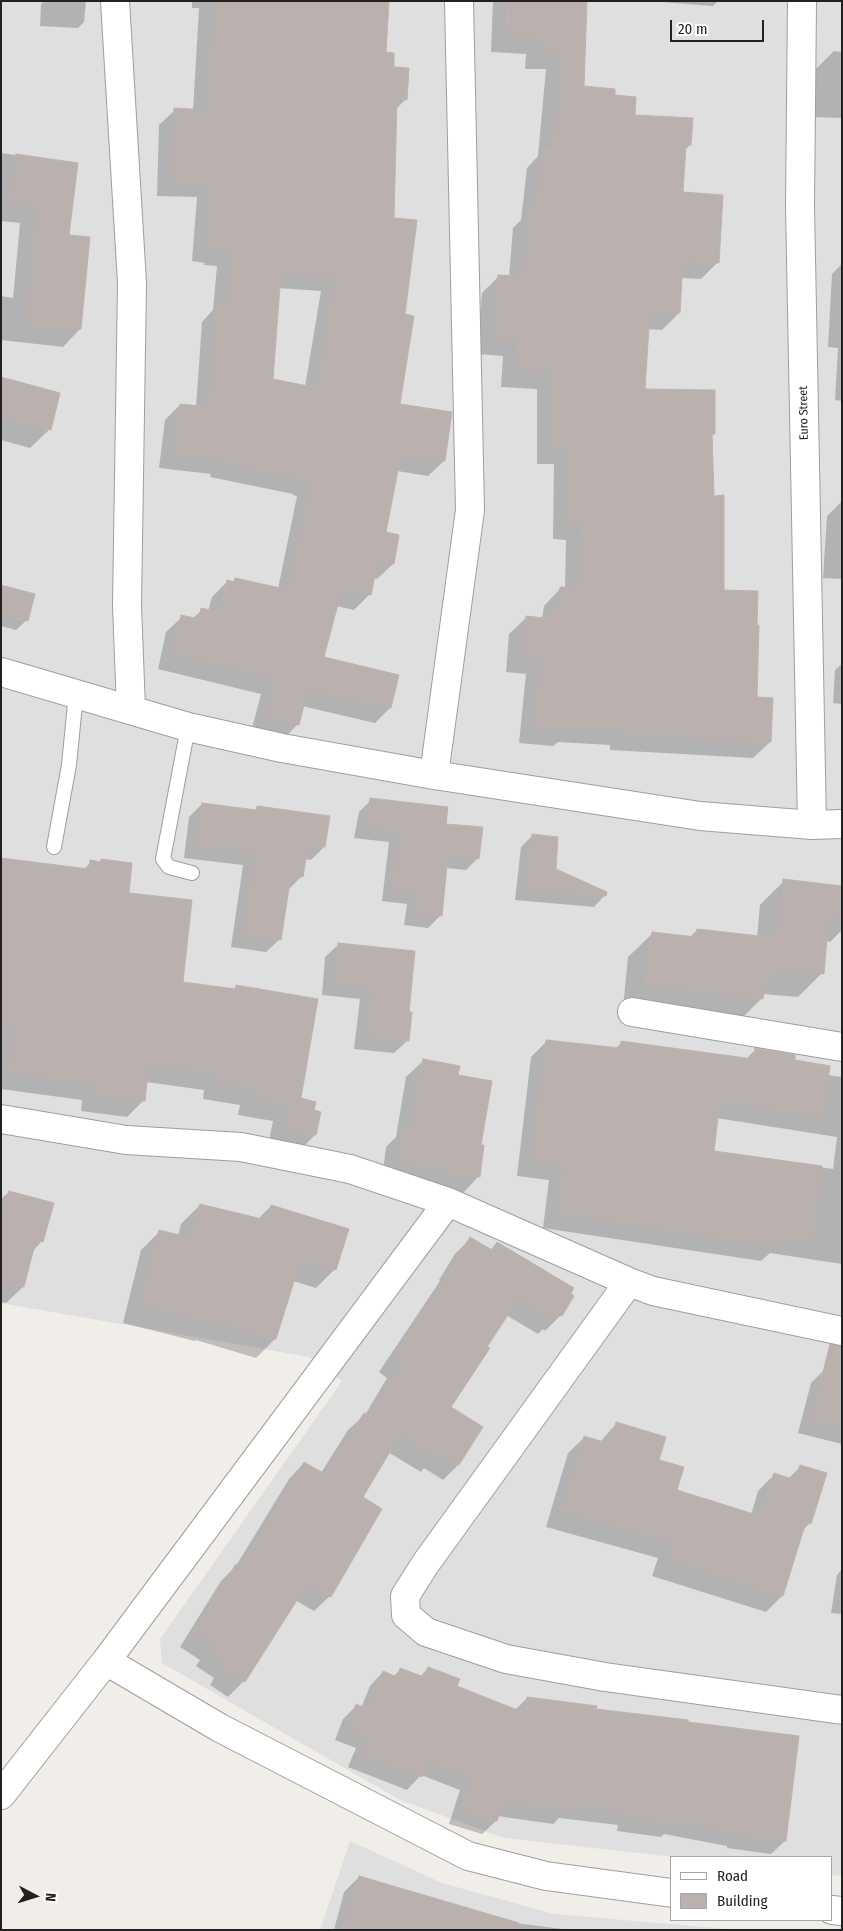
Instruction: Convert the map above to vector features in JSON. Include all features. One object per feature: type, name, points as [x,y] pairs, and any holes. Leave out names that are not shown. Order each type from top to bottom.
[{"type":"street","points":[[115,1],[132,283],[127,606],[131,708]]},
{"type":"street","points":[[434,775],[470,510],[459,1]]},
{"type":"street","name":"Euro Street","points":[[802,1],[800,206],[812,825]]},
{"type":"street","points":[[1,672],[131,708],[188,727],[282,748],[434,775],[700,816],[812,825],[842,824]]},
{"type":"street","points":[[632,1012],[842,1047]]},
{"type":"street","points":[[1,1119],[126,1140],[241,1147],[350,1169],[448,1202],[653,1291],[842,1331]]},
{"type":"street","points":[[1,1795],[106,1661],[448,1202]]},
{"type":"street","points":[[629,1282],[426,1563],[405,1596],[406,1614],[426,1632],[506,1659],[605,1677],[842,1710]]},
{"type":"street","points":[[106,1661],[220,1728],[468,1856],[546,1876],[670,1893]]},
{"type":"lane","points":[[54,847],[69,765],[76,694]]},
{"type":"lane","points":[[188,727],[163,858],[169,867],[192,873]]},
{"type":"shaded area","points":[[1,1],[842,1],[842,1876],[833,1875],[833,1856],[670,1857],[504,1838],[400,1800],[162,1663],[160,1639],[342,1381],[309,1357],[1,1303]]},
{"type":"shaded area","points":[[350,1841],[442,1883],[554,1914],[739,1930],[320,1930]]},
{"type":"building","points":[[218,1],[389,1],[386,52],[394,53],[394,67],[409,68],[407,100],[397,99],[394,218],[417,220],[405,314],[414,316],[400,404],[452,412],[445,461],[401,455],[386,532],[399,535],[394,564],[378,561],[371,595],[342,589],[324,657],[399,675],[391,708],[308,689],[299,725],[266,717],[276,678],[172,654],[181,615],[199,619],[201,608],[219,612],[227,580],[234,582],[235,578],[289,590],[311,481],[225,462],[226,459],[174,453],[180,404],[210,407],[217,305],[227,306],[232,251],[206,246],[211,182],[172,181],[174,108],[207,110],[212,29],[218,29]],"holes":[[[281,273],[335,276],[318,388],[273,379]]]},
{"type":"building","points":[[508,1],[587,1],[584,86],[615,89],[615,95],[636,97],[635,115],[693,118],[691,145],[686,145],[683,192],[723,195],[719,263],[683,260],[680,313],[650,311],[645,389],[715,390],[715,434],[712,434],[714,496],[724,495],[724,590],[758,591],[757,697],[773,698],[771,742],[626,734],[627,729],[572,725],[571,730],[535,726],[542,657],[523,656],[526,616],[554,619],[555,605],[558,605],[560,587],[580,589],[582,524],[569,523],[571,448],[553,447],[554,372],[518,370],[519,339],[495,338],[498,275],[524,276],[529,210],[536,211],[543,150],[552,150],[552,147],[554,147],[562,53],[541,52],[542,37],[507,36]]},
{"type":"building","points":[[16,154],[78,163],[69,235],[90,237],[81,329],[26,325],[37,206],[9,202]]},
{"type":"building","points":[[1,377],[60,393],[51,430],[1,416]]},
{"type":"building","points":[[1,585],[35,594],[28,621],[1,613]]},
{"type":"building","points":[[370,798],[448,807],[446,824],[483,827],[479,859],[448,855],[442,916],[416,913],[418,892],[393,889],[400,831],[366,826]]},
{"type":"building","points":[[202,803],[256,810],[257,806],[330,816],[325,847],[308,845],[303,877],[291,875],[281,940],[244,934],[255,852],[196,845]]},
{"type":"building","points":[[532,834],[558,837],[556,869],[607,892],[606,896],[526,889]]},
{"type":"building","points":[[1,858],[89,869],[90,860],[101,862],[101,859],[132,863],[129,893],[192,900],[183,982],[235,989],[236,985],[318,999],[301,1098],[316,1102],[314,1110],[321,1112],[316,1135],[284,1129],[289,1104],[254,1099],[256,1088],[219,1082],[220,1073],[149,1064],[145,1101],[97,1095],[98,1084],[9,1071],[16,1026],[1,1024]]},
{"type":"building","points":[[783,879],[842,886],[842,917],[829,916],[824,974],[773,968],[772,976],[766,975],[763,999],[646,984],[652,932],[696,937],[697,929],[778,938]]},
{"type":"building","points":[[338,943],[415,951],[409,1012],[412,1012],[409,1041],[367,1036],[373,986],[334,982]]},
{"type":"building","points":[[546,1040],[620,1048],[621,1041],[753,1059],[755,1048],[795,1055],[795,1060],[830,1066],[822,1117],[720,1101],[714,1151],[822,1166],[812,1241],[779,1237],[778,1246],[558,1213],[564,1165],[532,1161]]},
{"type":"building","points":[[423,1059],[460,1066],[458,1075],[492,1081],[481,1145],[484,1145],[480,1177],[448,1173],[449,1170],[398,1163],[402,1129],[410,1130]]},
{"type":"building","points":[[9,1191],[54,1203],[43,1242],[36,1240],[24,1287],[1,1281],[1,1218]]},
{"type":"building","points":[[200,1204],[266,1220],[271,1205],[349,1229],[336,1270],[301,1259],[276,1339],[216,1321],[141,1304],[159,1230],[192,1238]]},
{"type":"building","points":[[470,1237],[492,1250],[497,1242],[574,1288],[571,1293],[574,1296],[562,1316],[558,1314],[555,1320],[519,1298],[487,1347],[490,1348],[451,1407],[483,1427],[459,1465],[439,1453],[437,1457],[400,1435],[363,1497],[382,1509],[331,1597],[308,1583],[245,1682],[224,1669],[228,1662],[211,1650],[215,1644],[194,1631],[236,1564],[241,1567],[304,1462],[325,1474],[364,1413],[369,1416],[402,1362],[394,1356],[455,1265],[453,1264]]},
{"type":"building","points":[[830,1344],[842,1346],[842,1428],[811,1420]]},
{"type":"building","points":[[616,1422],[666,1437],[659,1460],[684,1467],[677,1490],[760,1516],[774,1473],[795,1480],[800,1465],[827,1473],[811,1524],[806,1522],[783,1596],[668,1560],[673,1542],[562,1511],[584,1436],[610,1444]]},
{"type":"building","points":[[428,1667],[460,1679],[457,1686],[525,1713],[527,1697],[597,1706],[596,1709],[799,1736],[786,1841],[739,1835],[740,1833],[676,1821],[675,1824],[629,1818],[630,1812],[569,1805],[568,1811],[503,1802],[497,1821],[462,1811],[472,1777],[428,1760],[422,1777],[361,1754],[368,1735],[347,1727],[356,1704],[368,1709],[383,1671],[397,1677],[400,1668],[424,1677]]},
{"type":"building","points":[[359,1876],[519,1923],[518,1930],[343,1930]]}]
